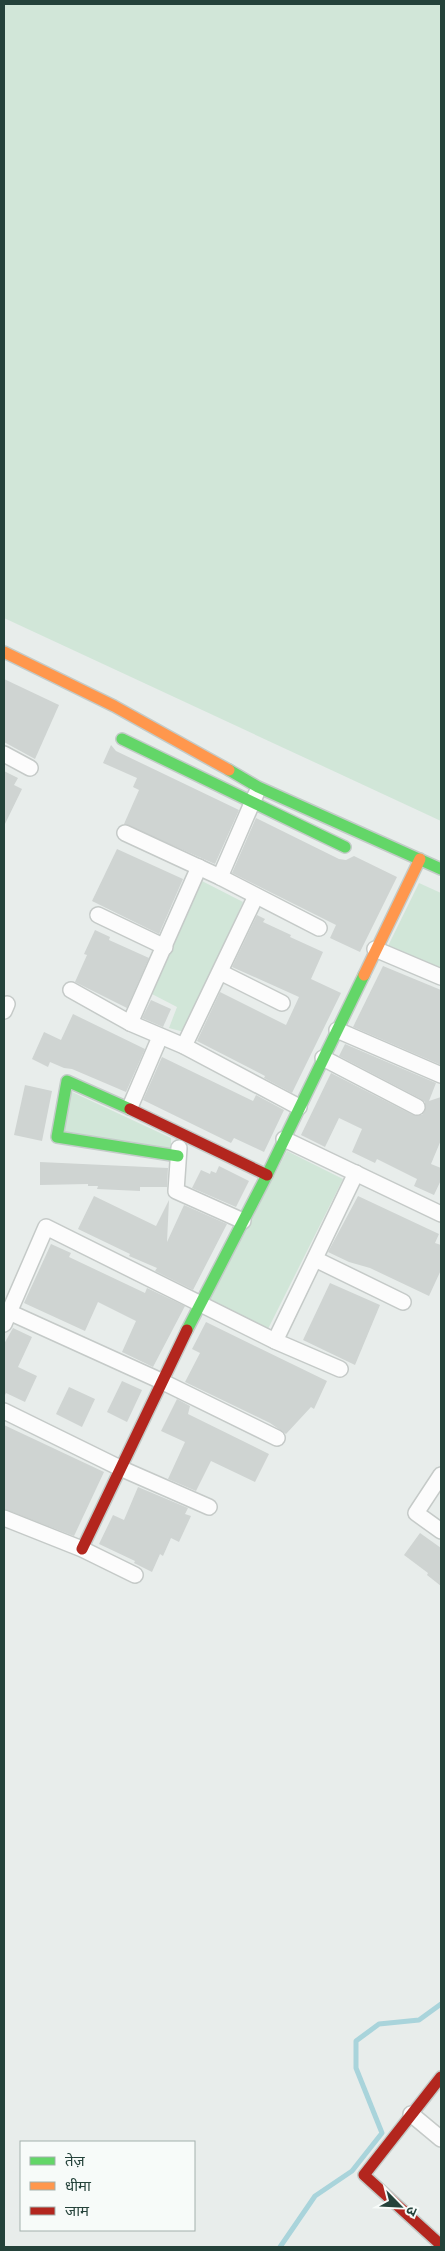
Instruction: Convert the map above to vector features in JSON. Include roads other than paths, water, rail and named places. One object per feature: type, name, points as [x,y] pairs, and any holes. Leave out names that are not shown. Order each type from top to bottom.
[{"type":"street","points":[[4,652],[114,706],[258,788],[441,869]]},
{"type":"street","points":[[122,739],[345,847]]},
{"type":"street","points":[[4,754],[30,768]]},
{"type":"street","points":[[220,877],[258,788]]},
{"type":"street","points":[[125,833],[220,877],[319,928]]},
{"type":"street","points":[[82,1549],[161,1381],[267,1175],[420,859]]},
{"type":"street","points":[[130,1024],[199,867]]},
{"type":"street","points":[[184,1046],[256,896]]},
{"type":"street","points":[[98,915],[164,947]]},
{"type":"street","points":[[375,949],[441,977]]},
{"type":"street","points":[[220,972],[282,1003]]},
{"type":"street","points":[[71,990],[130,1024],[184,1046],[299,1107]]},
{"type":"street","points":[[336,1030],[441,1075]]},
{"type":"street","points":[[130,1107],[160,1037]]},
{"type":"street","points":[[323,1058],[417,1107]]},
{"type":"street","points":[[178,1156],[57,1137],[67,1081],[130,1107],[180,1134],[267,1175]]},
{"type":"street","points":[[180,1134],[176,1190],[243,1221]]},
{"type":"street","points":[[284,1139],[441,1214]]},
{"type":"street","points":[[275,1341],[356,1173]]},
{"type":"street","points":[[277,1438],[161,1381],[6,1318],[46,1227],[275,1341],[340,1369]]},
{"type":"street","points":[[315,1259],[403,1302]]},
{"type":"street","points":[[4,1411],[120,1468],[209,1507]]},
{"type":"street","points":[[441,1475],[416,1513],[441,1531]]},
{"type":"street","points":[[4,1518],[82,1549],[135,1575]]},
{"type":"street","points":[[441,2077],[364,2175],[441,2245]]},
{"type":"street","points":[[411,2114],[441,2139]]},
{"type":"waterway","points":[[280,2247],[315,2196],[352,2171],[382,2133],[356,2068],[356,2041],[379,2024],[419,2020],[441,2004]]}]
